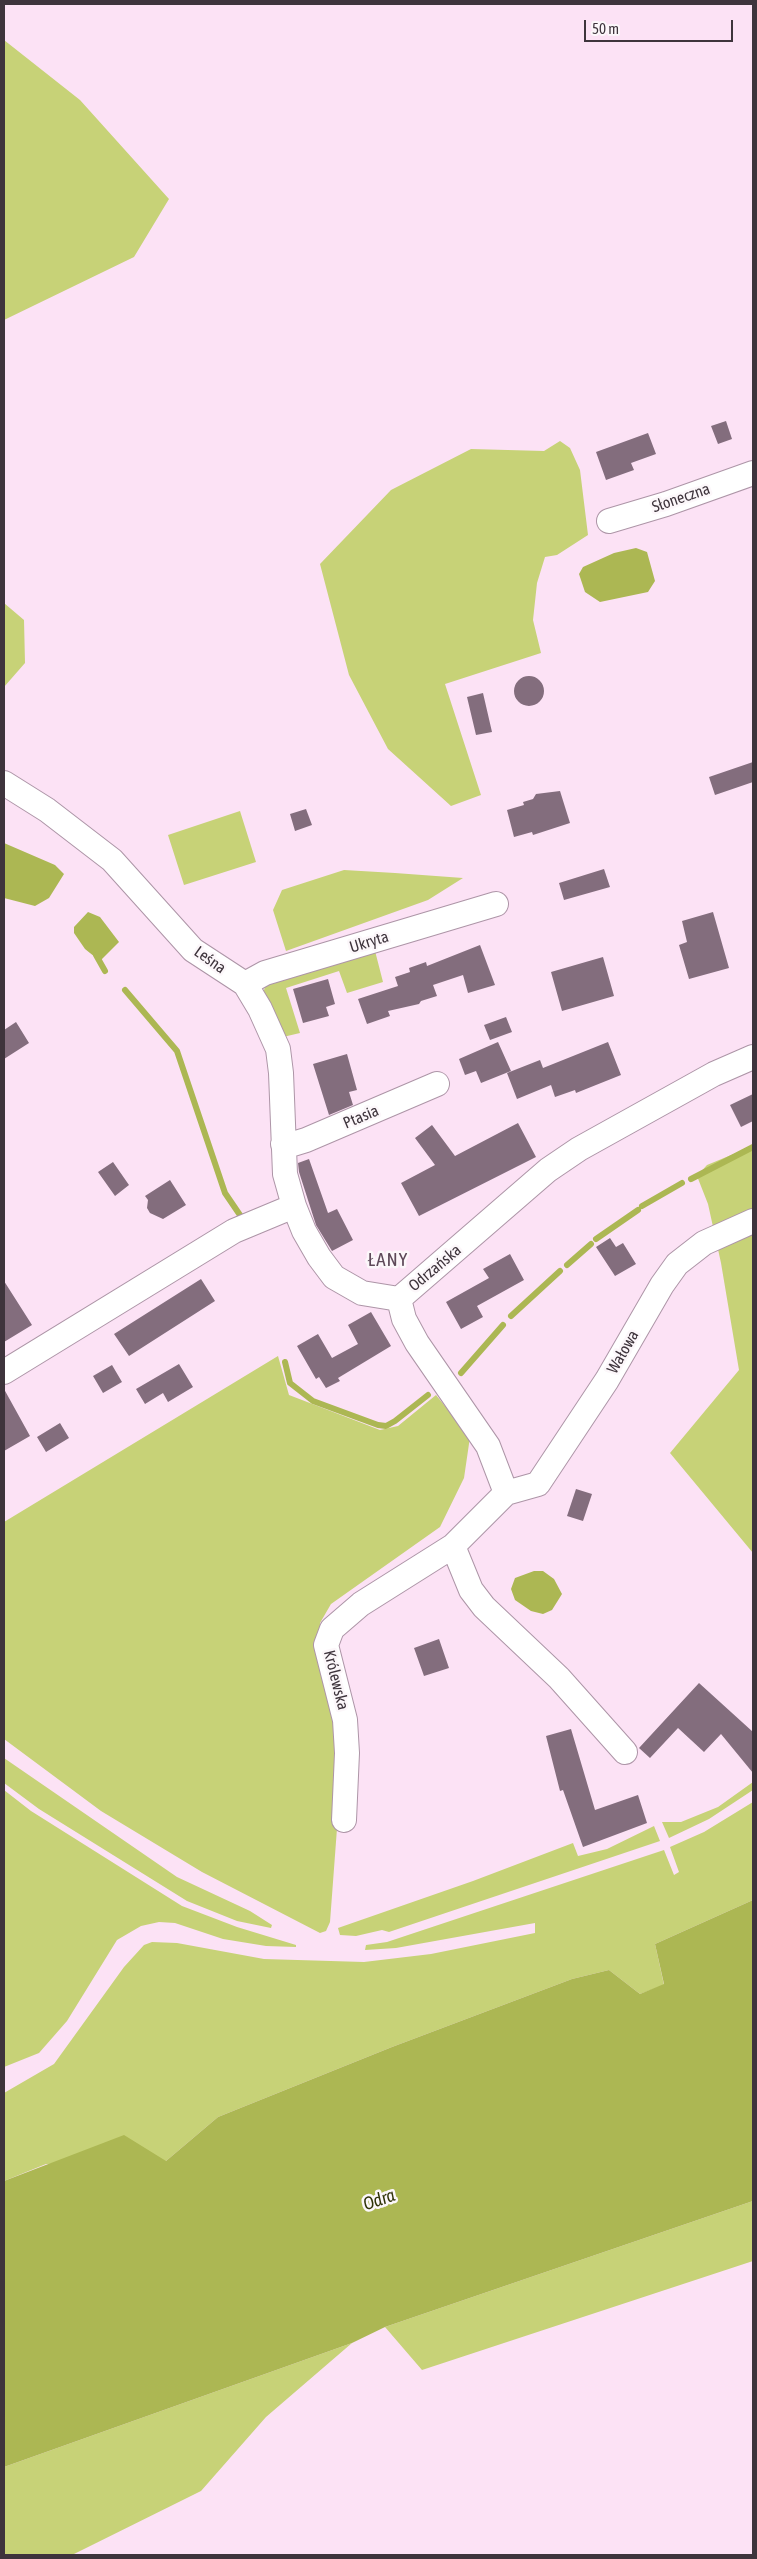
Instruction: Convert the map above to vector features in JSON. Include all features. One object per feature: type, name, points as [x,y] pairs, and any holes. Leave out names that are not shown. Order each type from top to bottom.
[{"type":"street","name":"Słoneczna","points":[[609,521],[666,504],[753,473]]},
{"type":"street","name":"Leśna","points":[[4,783],[47,810],[112,860],[193,950],[245,984],[260,1009],[278,1050],[281,1073],[282,1144],[285,1174],[294,1206]]},
{"type":"street","name":"Ukryta","points":[[245,984],[265,973],[496,904]]},
{"type":"street","name":"Odrzańska","points":[[294,1206],[311,1244],[334,1277],[362,1293],[398,1298],[548,1170],[714,1074],[753,1057]]},
{"type":"street","name":"Ptasia","points":[[282,1144],[306,1140],[437,1084]]},
{"type":"street","points":[[4,1372],[234,1231],[294,1206]]},
{"type":"street","name":"Wałowa","points":[[506,1493],[538,1484],[607,1380],[662,1285],[677,1264],[704,1243],[753,1221]]},
{"type":"street","points":[[398,1298],[404,1319],[417,1343],[488,1446],[506,1493]]},
{"type":"street","name":"Królewska","points":[[344,1820],[347,1745],[345,1720],[326,1645],[332,1629],[361,1604],[453,1546],[506,1493]]},
{"type":"street","points":[[453,1546],[471,1590],[484,1607],[558,1678],[625,1752]]},
{"type":"shaded area","points":[[4,40],[80,100],[169,199],[134,257],[4,320]]},
{"type":"shaded area","points":[[560,441],[570,448],[580,470],[588,535],[557,555],[545,557],[537,583],[533,620],[541,653],[445,684],[481,795],[451,806],[388,749],[349,675],[320,564],[391,490],[471,449],[544,451]]},
{"type":"shaded area","points":[[4,603],[24,620],[25,663],[4,687]]},
{"type":"shaded area","points":[[240,811],[256,862],[184,885],[168,835]]},
{"type":"shaded area","points":[[344,870],[463,878],[428,900],[286,951],[273,910],[282,890]]},
{"type":"shaded area","points":[[374,947],[383,982],[347,993],[339,971],[286,988],[300,1033],[283,1037],[263,994],[266,983]]},
{"type":"shaded area","points":[[753,1146],[753,1553],[670,1453],[739,1370],[721,1263],[708,1204],[697,1176],[707,1165]]},
{"type":"shaded area","points":[[278,1356],[289,1395],[380,1430],[398,1426],[436,1395],[470,1437],[464,1478],[440,1527],[331,1604],[320,1623],[320,1642],[340,1722],[338,1815],[330,1922],[326,1931],[320,1933],[202,1872],[101,1811],[4,1739],[4,1522]]},
{"type":"shaded area","points":[[4,1758],[177,1877],[250,1911],[272,1925],[271,1928],[237,1921],[187,1901],[39,1809],[4,1783]]},
{"type":"shaded area","points":[[753,1782],[753,1790],[709,1819],[669,1838],[662,1822],[681,1822],[718,1807]]},
{"type":"shaded area","points":[[4,1790],[31,1811],[182,1906],[237,1927],[296,1945],[296,1947],[266,1946],[223,1939],[175,1923],[159,1922],[141,1926],[117,1940],[67,2021],[39,2053],[4,2067]]},
{"type":"shaded area","points":[[753,1802],[753,1900],[655,1944],[664,1985],[640,1994],[609,1970],[572,1979],[392,2047],[218,2117],[166,2161],[46,2164],[4,2181],[4,2093],[54,2064],[124,1967],[144,1945],[152,1942],[177,1943],[264,1959],[364,1962],[431,1954],[535,1933],[535,1923],[396,1948],[365,1950],[366,1945],[387,1942],[664,1850],[674,1875],[679,1872],[670,1847],[704,1832]]},
{"type":"shaded area","points":[[654,1826],[660,1841],[389,1932],[382,1930],[356,1936],[340,1935],[338,1928],[473,1881],[573,1843],[578,1856],[607,1849]]},
{"type":"shaded area","points":[[753,2201],[753,2261],[422,2370],[385,2327]]},
{"type":"shaded area","points":[[352,2343],[266,2417],[201,2491],[72,2555],[4,2555],[4,2467]]},
{"type":"water","points":[[636,548],[647,552],[655,581],[648,592],[600,602],[585,592],[579,574],[583,567],[614,553]]},
{"type":"water","points":[[4,843],[55,865],[64,874],[49,898],[35,906],[4,898]]},
{"type":"water","points":[[88,912],[100,917],[119,942],[100,961],[85,949],[74,933],[74,927]]},
{"type":"water","points":[[534,1571],[543,1571],[554,1579],[562,1594],[552,1610],[543,1614],[531,1611],[515,1600],[511,1589],[515,1578]]},
{"type":"water","name":"Odra","points":[[753,1900],[753,2201],[385,2327],[352,2343],[4,2467],[4,2181],[124,2135],[166,2161],[218,2117],[392,2047],[572,1979],[609,1970],[640,1994],[664,1984],[655,1944]]},
{"type":"building","points":[[726,421],[732,439],[718,444],[711,426]]},
{"type":"building","points":[[648,433],[656,454],[631,463],[634,470],[606,480],[596,452]]},
{"type":"building","points":[[529,676],[540,680],[544,691],[540,702],[529,706],[518,702],[514,691],[518,680]]},
{"type":"building","points":[[483,693],[492,732],[476,735],[467,697]]},
{"type":"building","points":[[753,762],[753,782],[715,795],[709,777]]},
{"type":"building","points":[[560,791],[570,823],[533,835],[532,832],[514,837],[507,810],[524,805],[523,802],[533,799],[536,794]]},
{"type":"building","points":[[306,809],[312,825],[295,831],[290,814]]},
{"type":"building","points":[[604,869],[610,887],[564,900],[559,883]]},
{"type":"building","points":[[713,912],[729,968],[689,979],[679,945],[687,942],[682,921]]},
{"type":"building","points":[[480,945],[495,985],[468,993],[463,975],[433,985],[437,996],[421,1001],[419,1004],[388,1011],[390,1016],[367,1024],[358,999],[398,986],[395,977],[410,972],[409,968],[426,962],[427,966]]},
{"type":"building","points":[[603,957],[614,996],[562,1011],[551,972]]},
{"type":"building","points":[[328,979],[335,1004],[326,1007],[329,1016],[303,1023],[293,989]]},
{"type":"building","points":[[506,1017],[512,1032],[490,1040],[484,1025]]},
{"type":"building","points":[[16,1022],[29,1043],[4,1059],[4,1030]]},
{"type":"building","points":[[498,1042],[511,1071],[481,1083],[476,1071],[465,1075],[459,1059]]},
{"type":"building","points":[[608,1042],[621,1075],[576,1093],[575,1090],[555,1097],[551,1085],[517,1099],[507,1073],[540,1060],[543,1068]]},
{"type":"building","points":[[347,1054],[357,1090],[349,1092],[353,1105],[329,1115],[313,1064]]},
{"type":"building","points":[[753,1094],[753,1121],[741,1127],[730,1105]]},
{"type":"building","points":[[518,1123],[536,1157],[419,1216],[401,1183],[435,1165],[415,1138],[432,1125],[455,1156]]},
{"type":"building","points":[[309,1159],[328,1213],[337,1209],[353,1240],[332,1251],[316,1225],[299,1172],[298,1163]]},
{"type":"building","points":[[113,1162],[129,1185],[115,1196],[98,1172]]},
{"type":"building","points":[[170,1180],[186,1205],[163,1219],[150,1213],[147,1208],[148,1200],[145,1196]]},
{"type":"building","points":[[610,1238],[616,1247],[623,1243],[636,1264],[615,1276],[596,1247]]},
{"type":"building","points":[[510,1254],[524,1280],[477,1306],[483,1317],[461,1329],[446,1302],[489,1278],[483,1269]]},
{"type":"building","points":[[201,1279],[215,1301],[129,1356],[114,1334]]},
{"type":"building","points":[[4,1281],[32,1325],[4,1342]]},
{"type":"building","points":[[371,1312],[391,1346],[338,1378],[340,1381],[326,1388],[319,1377],[316,1379],[297,1346],[318,1334],[332,1358],[358,1344],[348,1325]]},
{"type":"building","points":[[179,1364],[193,1387],[168,1402],[163,1393],[145,1404],[136,1389]]},
{"type":"building","points":[[112,1365],[122,1382],[103,1393],[93,1376]]},
{"type":"building","points":[[4,1389],[30,1436],[4,1451]]},
{"type":"building","points":[[60,1423],[69,1438],[46,1452],[37,1437]]},
{"type":"building","points":[[576,1489],[592,1494],[583,1521],[567,1516]]},
{"type":"building","points":[[439,1639],[449,1668],[424,1676],[414,1648]]},
{"type":"building","points":[[699,1683],[753,1732],[753,1773],[721,1734],[704,1752],[678,1728],[650,1758],[639,1748]]},
{"type":"building","points":[[571,1729],[595,1810],[638,1795],[647,1823],[583,1847],[563,1790],[560,1791],[546,1736]]},
{"type":"waterway","points":[[96,955],[105,971]]},
{"type":"waterway","points":[[125,990],[177,1051],[225,1193],[242,1218]]},
{"type":"waterway","points":[[691,1179],[753,1147]]},
{"type":"waterway","points":[[642,1206],[682,1183]]},
{"type":"waterway","points":[[596,1239],[638,1210]]},
{"type":"waterway","points":[[567,1265],[591,1244]]},
{"type":"waterway","points":[[511,1316],[560,1271]]},
{"type":"waterway","points":[[461,1373],[503,1325]]},
{"type":"waterway","points":[[285,1362],[290,1383],[313,1401],[378,1425],[386,1426],[395,1421],[428,1395]]},
{"type":"district","name":"ŁANY","points":[[388,1260]]}]
